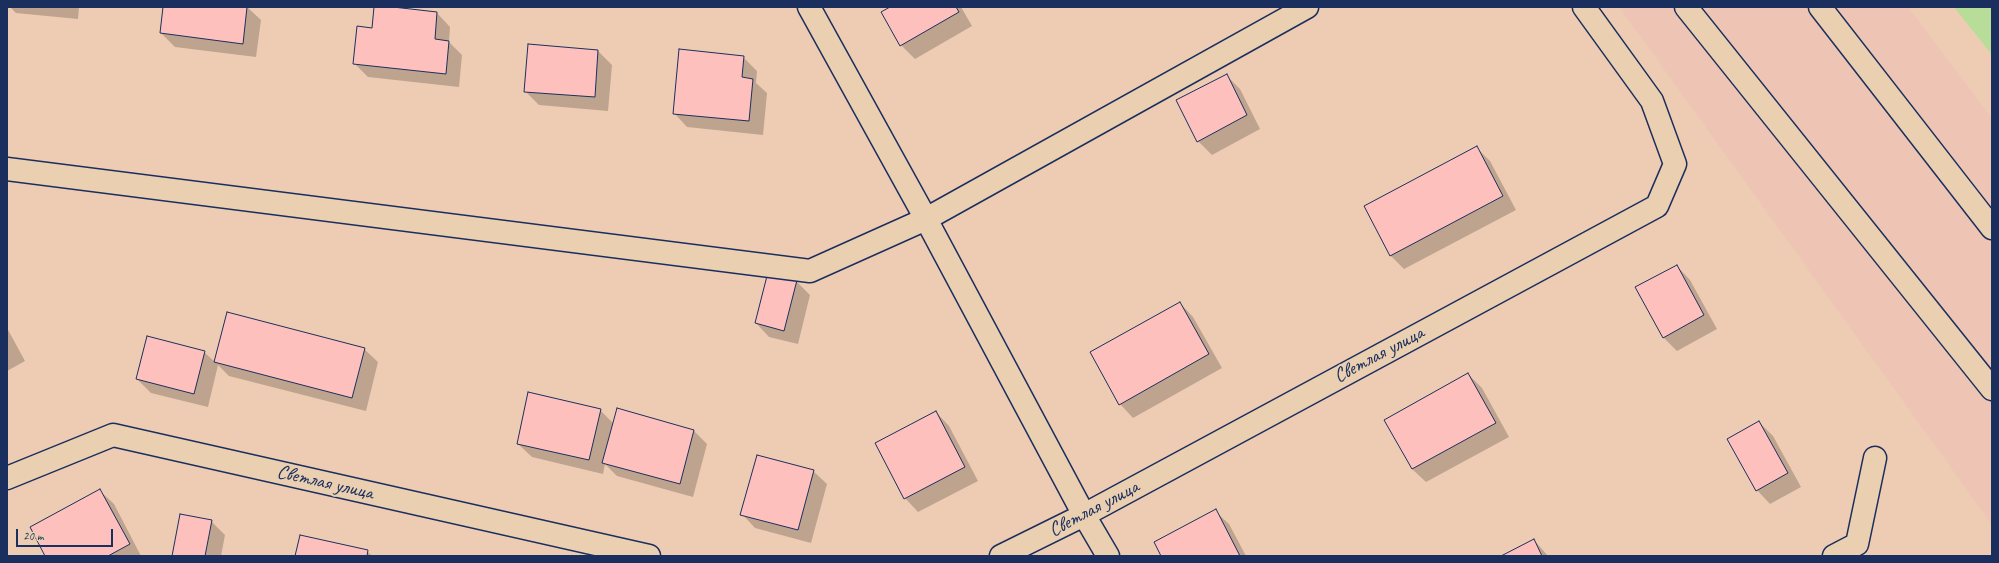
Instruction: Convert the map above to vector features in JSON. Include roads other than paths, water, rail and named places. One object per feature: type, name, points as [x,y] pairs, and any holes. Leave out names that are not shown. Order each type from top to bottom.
[{"type":"street","points":[[809,7],[926,219],[1084,515],[1108,556]]},
{"type":"street","points":[[7,169],[810,271],[926,219],[1307,7]]},
{"type":"street","name":"Светлая улица","points":[[1002,556],[1084,515],[1657,206],[1676,164],[1652,101],[1602,16],[1584,7]]},
{"type":"street","points":[[1686,7],[1992,389]]},
{"type":"street","points":[[1820,7],[1992,228]]},
{"type":"street","name":"Светлая улица","points":[[7,478],[113,435],[649,556]]},
{"type":"street","points":[[1834,556],[1857,544],[1875,458]]}]
